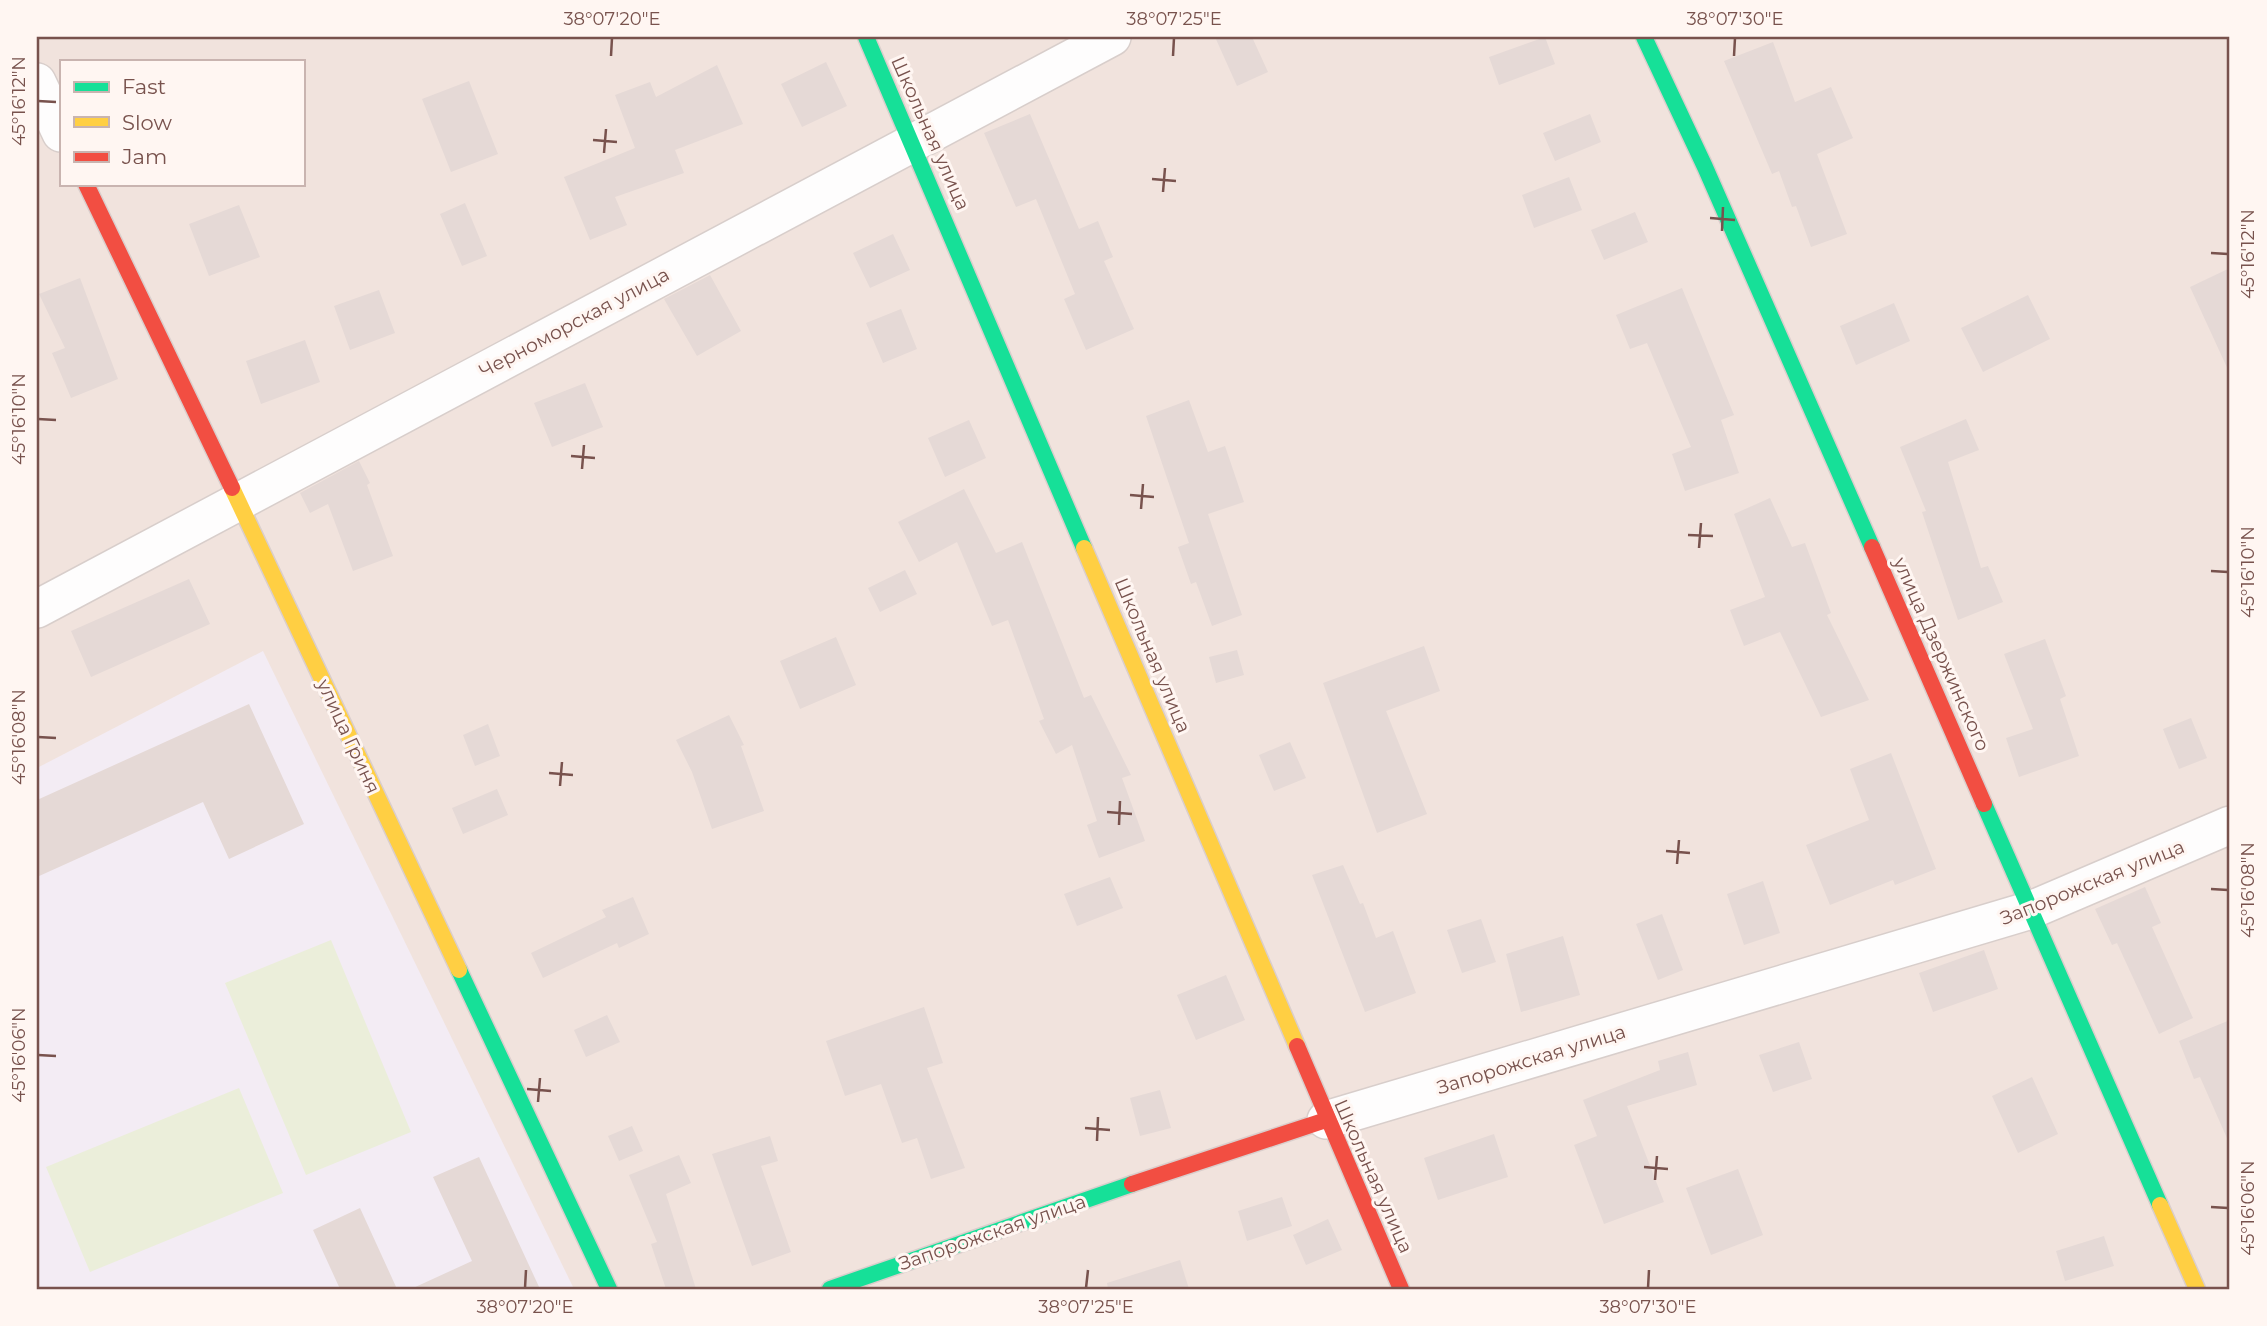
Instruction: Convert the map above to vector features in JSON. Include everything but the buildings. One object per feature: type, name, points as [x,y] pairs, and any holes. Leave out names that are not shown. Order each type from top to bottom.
[{"type":"street","name":"Школьная улица","points":[[866,37],[914,141],[1326,1120],[1401,1289]]},
{"type":"street","name":"Черноморская улица","points":[[37,609],[1112,37]]},
{"type":"street","name":"улица Дзержинского","points":[[1644,37],[1717,193],[2197,1289]]},
{"type":"street","points":[[37,82],[60,131]]},
{"type":"street","name":"улица Гриня","points":[[87,186],[239,502],[609,1289]]},
{"type":"street","name":"Запорожская улица","points":[[830,1289],[1014,1223],[1326,1120],[2031,910],[2230,825]]},
{"type":"shaded area","points":[[37,37],[2230,37],[2230,1289],[37,1289]]},
{"type":"shaded area","points":[[263,651],[574,1289],[37,1289],[37,768]]},
{"type":"green space","points":[[331,940],[411,1132],[306,1175],[225,983]]},
{"type":"green space","points":[[239,1088],[283,1193],[90,1272],[46,1167]]},
{"type":"traffic: fast","points":[[866,37],[1084,548]]},
{"type":"traffic: fast","points":[[1644,37],[1705,167],[1872,547]]},
{"type":"traffic: fast","points":[[1984,804],[2160,1205]]},
{"type":"traffic: fast","points":[[459,970],[609,1289]]},
{"type":"traffic: fast","points":[[830,1289],[1132,1184]]},
{"type":"traffic: slow","points":[[232,488],[459,970]]},
{"type":"traffic: slow","points":[[1084,548],[1297,1046]]},
{"type":"traffic: slow","points":[[2160,1205],[2197,1289]]},
{"type":"traffic: jam","points":[[87,186],[232,488]]},
{"type":"traffic: jam","points":[[1872,547],[1984,804]]},
{"type":"traffic: jam","points":[[1297,1046],[1401,1289]]},
{"type":"traffic: jam","points":[[1132,1184],[1326,1120]]}]
